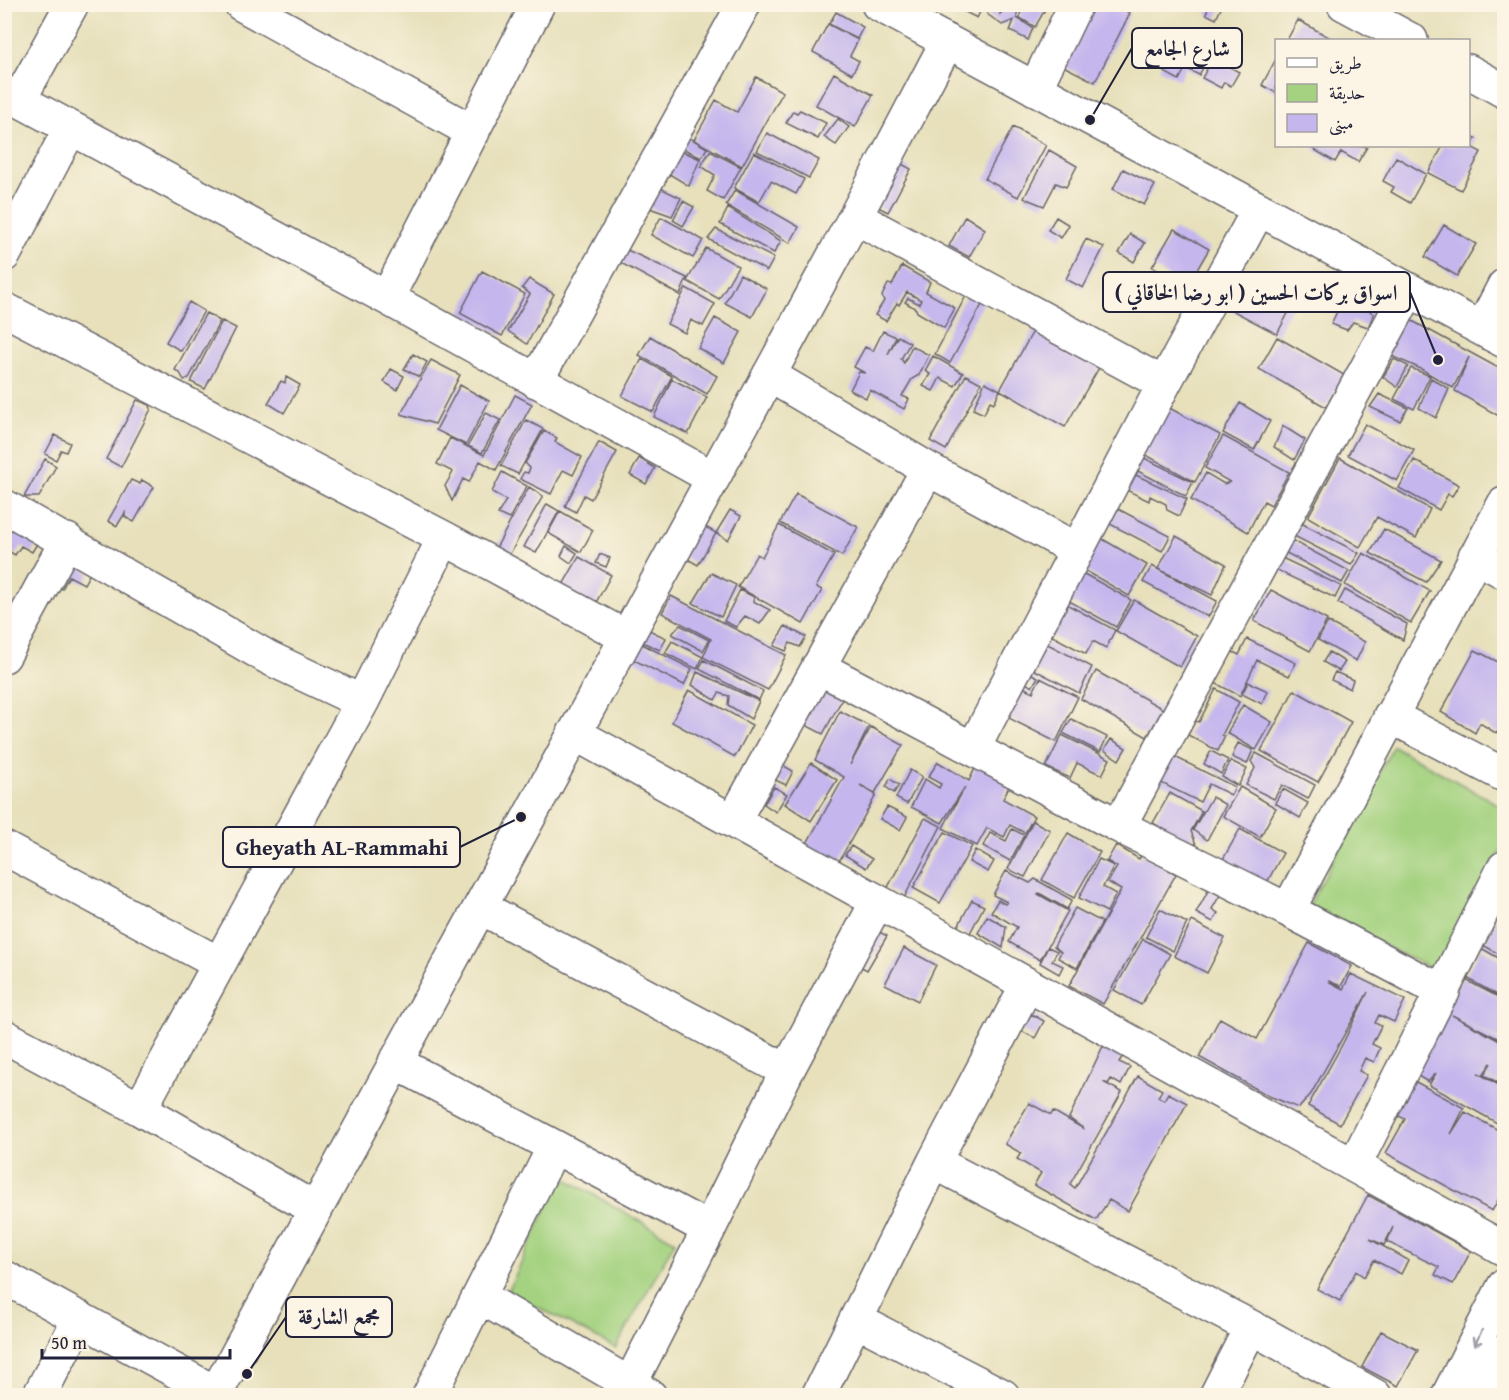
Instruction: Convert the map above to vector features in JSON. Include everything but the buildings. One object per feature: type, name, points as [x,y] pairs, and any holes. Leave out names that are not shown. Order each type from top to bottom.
[{"type":"street","points":[[72,4],[12,96],[387,298],[713,478]]},
{"type":"street","points":[[241,4],[473,132]]},
{"type":"street","points":[[387,298],[538,4]]},
{"type":"street","points":[[536,381],[744,4]]},
{"type":"street","points":[[878,4],[1493,335],[1504,286]]},
{"type":"street","points":[[1035,89],[1076,4]]},
{"type":"street","points":[[1360,8],[1410,39]]},
{"type":"street","points":[[4,1277],[218,1394],[315,1209],[855,217],[947,42]]},
{"type":"street","points":[[1470,72],[1504,91]]},
{"type":"street","points":[[4,255],[70,129]]},
{"type":"street","points":[[973,749],[1164,384],[1259,209]]},
{"type":"street","points":[[855,217],[1164,384]]},
{"type":"street","points":[[1119,826],[1409,290]]},
{"type":"street","points":[[4,309],[444,538],[626,637]]},
{"type":"street","points":[[769,375],[928,469],[1077,550]]},
{"type":"street","points":[[734,820],[928,469]]},
{"type":"street","points":[[1288,910],[1504,504]]},
{"type":"street","points":[[4,506],[67,540],[269,658],[362,702]]},
{"type":"street","points":[[140,1109],[362,702],[444,538]]},
{"type":"street","points":[[4,656],[67,540]]},
{"type":"street","points":[[1475,556],[1504,572]]},
{"type":"street","points":[[818,667],[1119,826],[1288,910],[1443,992]]},
{"type":"street","points":[[1390,716],[1504,775]]},
{"type":"street","points":[[574,733],[1504,1249]]},
{"type":"street","points":[[4,848],[218,963]]},
{"type":"street","points":[[1354,1166],[1504,868]]},
{"type":"street","points":[[480,1296],[640,1390],[709,1229],[787,1071],[877,902]]},
{"type":"street","points":[[480,907],[787,1071]]},
{"type":"street","points":[[818,1395],[934,1162],[1027,985]]},
{"type":"street","points":[[4,1036],[140,1109],[315,1209]]},
{"type":"street","points":[[395,1062],[709,1229]]},
{"type":"street","points":[[429,1395],[554,1147]]},
{"type":"street","points":[[934,1162],[1251,1327],[1375,1395]]},
{"type":"street","points":[[1448,1395],[1504,1286]]},
{"type":"street","points":[[39,1395],[80,1318]]},
{"type":"street","points":[[856,1320],[1003,1395]]},
{"type":"street","points":[[1216,1395],[1251,1327]]},
{"type":"street","points":[[1481,1395],[1504,1352]]},
{"type":"green space","points":[[1393,746],[1504,808],[1504,845],[1440,973],[1308,908]]},
{"type":"green space","points":[[561,1176],[675,1241],[616,1348],[508,1292]]},
{"type":"place","name":"شارع الجامع","points":[[1090,120]]},
{"type":"place","name":"اسواق بركات الحسين ( ابو رضا الخاقاني )","points":[[1438,360]]},
{"type":"place","name":"Gheyath AL-Rammahi","points":[[521,817]]},
{"type":"place","name":"مجمع الشارقة","points":[[247,1374]]}]
